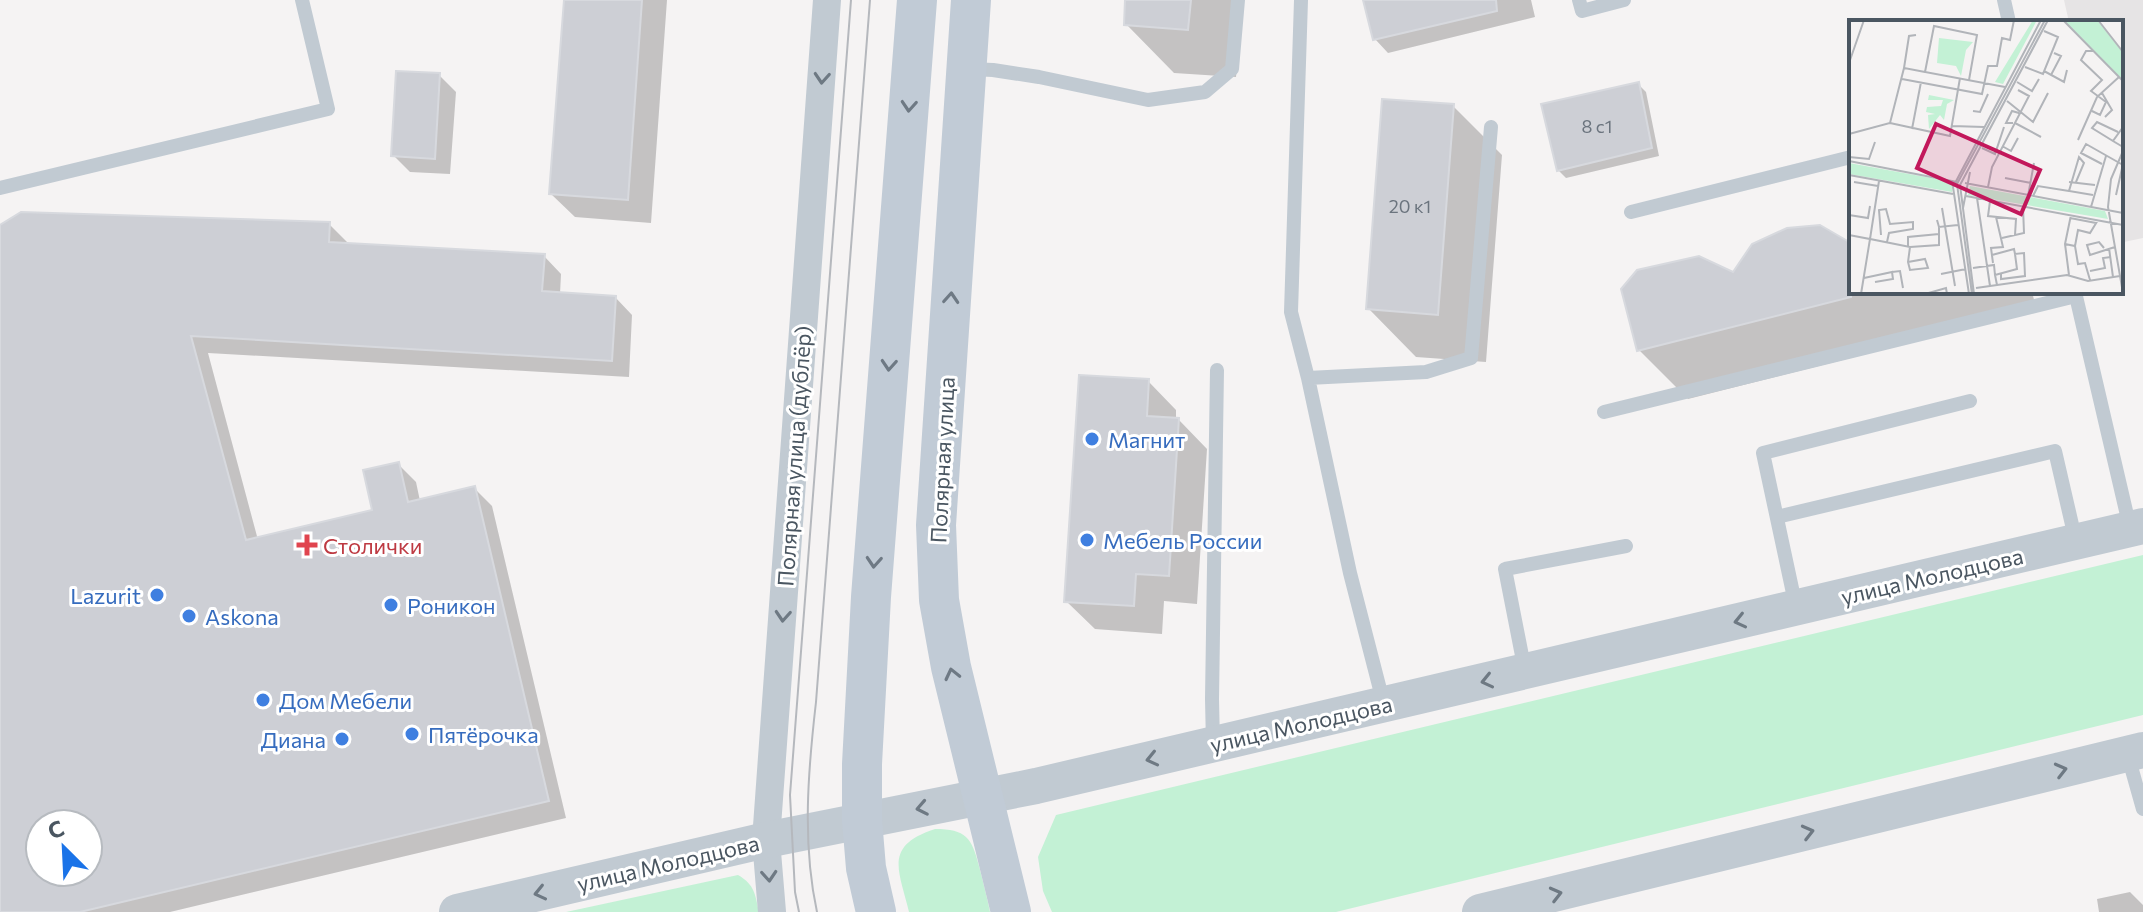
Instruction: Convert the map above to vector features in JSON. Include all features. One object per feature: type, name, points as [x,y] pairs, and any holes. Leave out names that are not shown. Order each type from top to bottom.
[{"type":"main road","points":[[876,912],[866,868],[862,764],[871,597],[917,0]]},
{"type":"main road","name":"Полярная улица","points":[[971,0],[936,525],[939,600],[951,667],[1011,912]]},
{"type":"street","name":"Полярная улица (дублёр)","points":[[772,912],[766,840],[827,0]]},
{"type":"street","name":"улица Молодцова","points":[[457,912],[766,840],[1036,786],[2136,527]]},
{"type":"street","points":[[1502,909],[2135,752]]},
{"type":"lane","points":[[0,188],[328,109],[302,0]]},
{"type":"lane","points":[[966,69],[1039,77],[1148,100],[1205,92],[1232,69],[1238,0]]},
{"type":"lane","points":[[1301,0],[1291,312],[1350,573],[1384,705]]},
{"type":"lane","points":[[1579,0],[1582,11],[1624,0]]},
{"type":"lane","points":[[2004,0],[2009,20]]},
{"type":"lane","points":[[1308,378],[1426,372],[1471,358],[1491,127]]},
{"type":"lane","points":[[1631,212],[1849,158]]},
{"type":"lane","points":[[1604,412],[2075,294],[2136,527]]},
{"type":"lane","points":[[1213,745],[1217,370]]},
{"type":"lane","points":[[1796,608],[1763,453],[1970,401]]},
{"type":"lane","points":[[1777,517],[2055,451],[2076,542]]},
{"type":"lane","points":[[1525,672],[1505,569],[1626,546]]},
{"type":"lane","points":[[2135,752],[2143,809]]},
{"type":"shaded area","points":[[2064,0],[2143,0],[2143,238],[2124,242],[2123,238],[2123,20],[2069,20]]},
{"type":"green space","points":[[2143,555],[2143,715],[1336,912],[1052,912],[1043,891],[1038,857],[1056,815]]},
{"type":"green space","points":[[935,829],[961,833],[970,842],[990,912],[909,912],[899,872],[901,852],[908,843]]},
{"type":"green space","points":[[738,875],[751,886],[759,912],[566,912]]},
{"type":"building","points":[[564,0],[642,0],[628,200],[549,194]]},
{"type":"building","points":[[1125,0],[1191,0],[1188,30],[1124,25]]},
{"type":"building","points":[[1363,0],[1496,0],[1497,11],[1373,40]]},
{"type":"building","points":[[396,71],[440,73],[435,159],[391,156]]},
{"type":"building","points":[[1639,82],[1652,148],[1557,171],[1541,104]]},
{"type":"building","points":[[1382,99],[1454,104],[1438,315],[1366,309]]},
{"type":"building","points":[[21,212],[330,222],[329,242],[545,254],[542,291],[616,296],[612,361],[191,336],[246,540],[372,510],[363,470],[399,462],[408,502],[475,486],[549,801],[80,912],[0,912],[0,225]]},
{"type":"building","points":[[1820,225],[1849,242],[1851,297],[1637,351],[1621,289],[1637,270],[1699,256],[1733,272],[1752,244],[1787,228]]},
{"type":"building","points":[[1079,375],[1149,379],[1147,416],[1179,418],[1169,576],[1136,574],[1134,606],[1064,602]]},
{"type":"tram line","points":[[799,912],[795,892],[790,795],[851,0]]},
{"type":"tram line","points":[[817,912],[809,860],[809,781],[870,0]]},
{"type":"place","name":"Магнит","points":[[1092,439]]},
{"type":"place","name":"Мебель России","points":[[1087,540]]},
{"type":"place","name":"Столички","points":[[307,545]]},
{"type":"place","name":"Lazurit","points":[[157,595]]},
{"type":"place","name":"Роникон","points":[[391,605]]},
{"type":"place","name":"Askona","points":[[189,616]]},
{"type":"place","name":"Дом Мебели","points":[[263,700]]},
{"type":"place","name":"Пятёрочка","points":[[412,734]]},
{"type":"place","name":"Диана","points":[[342,739]]}]
